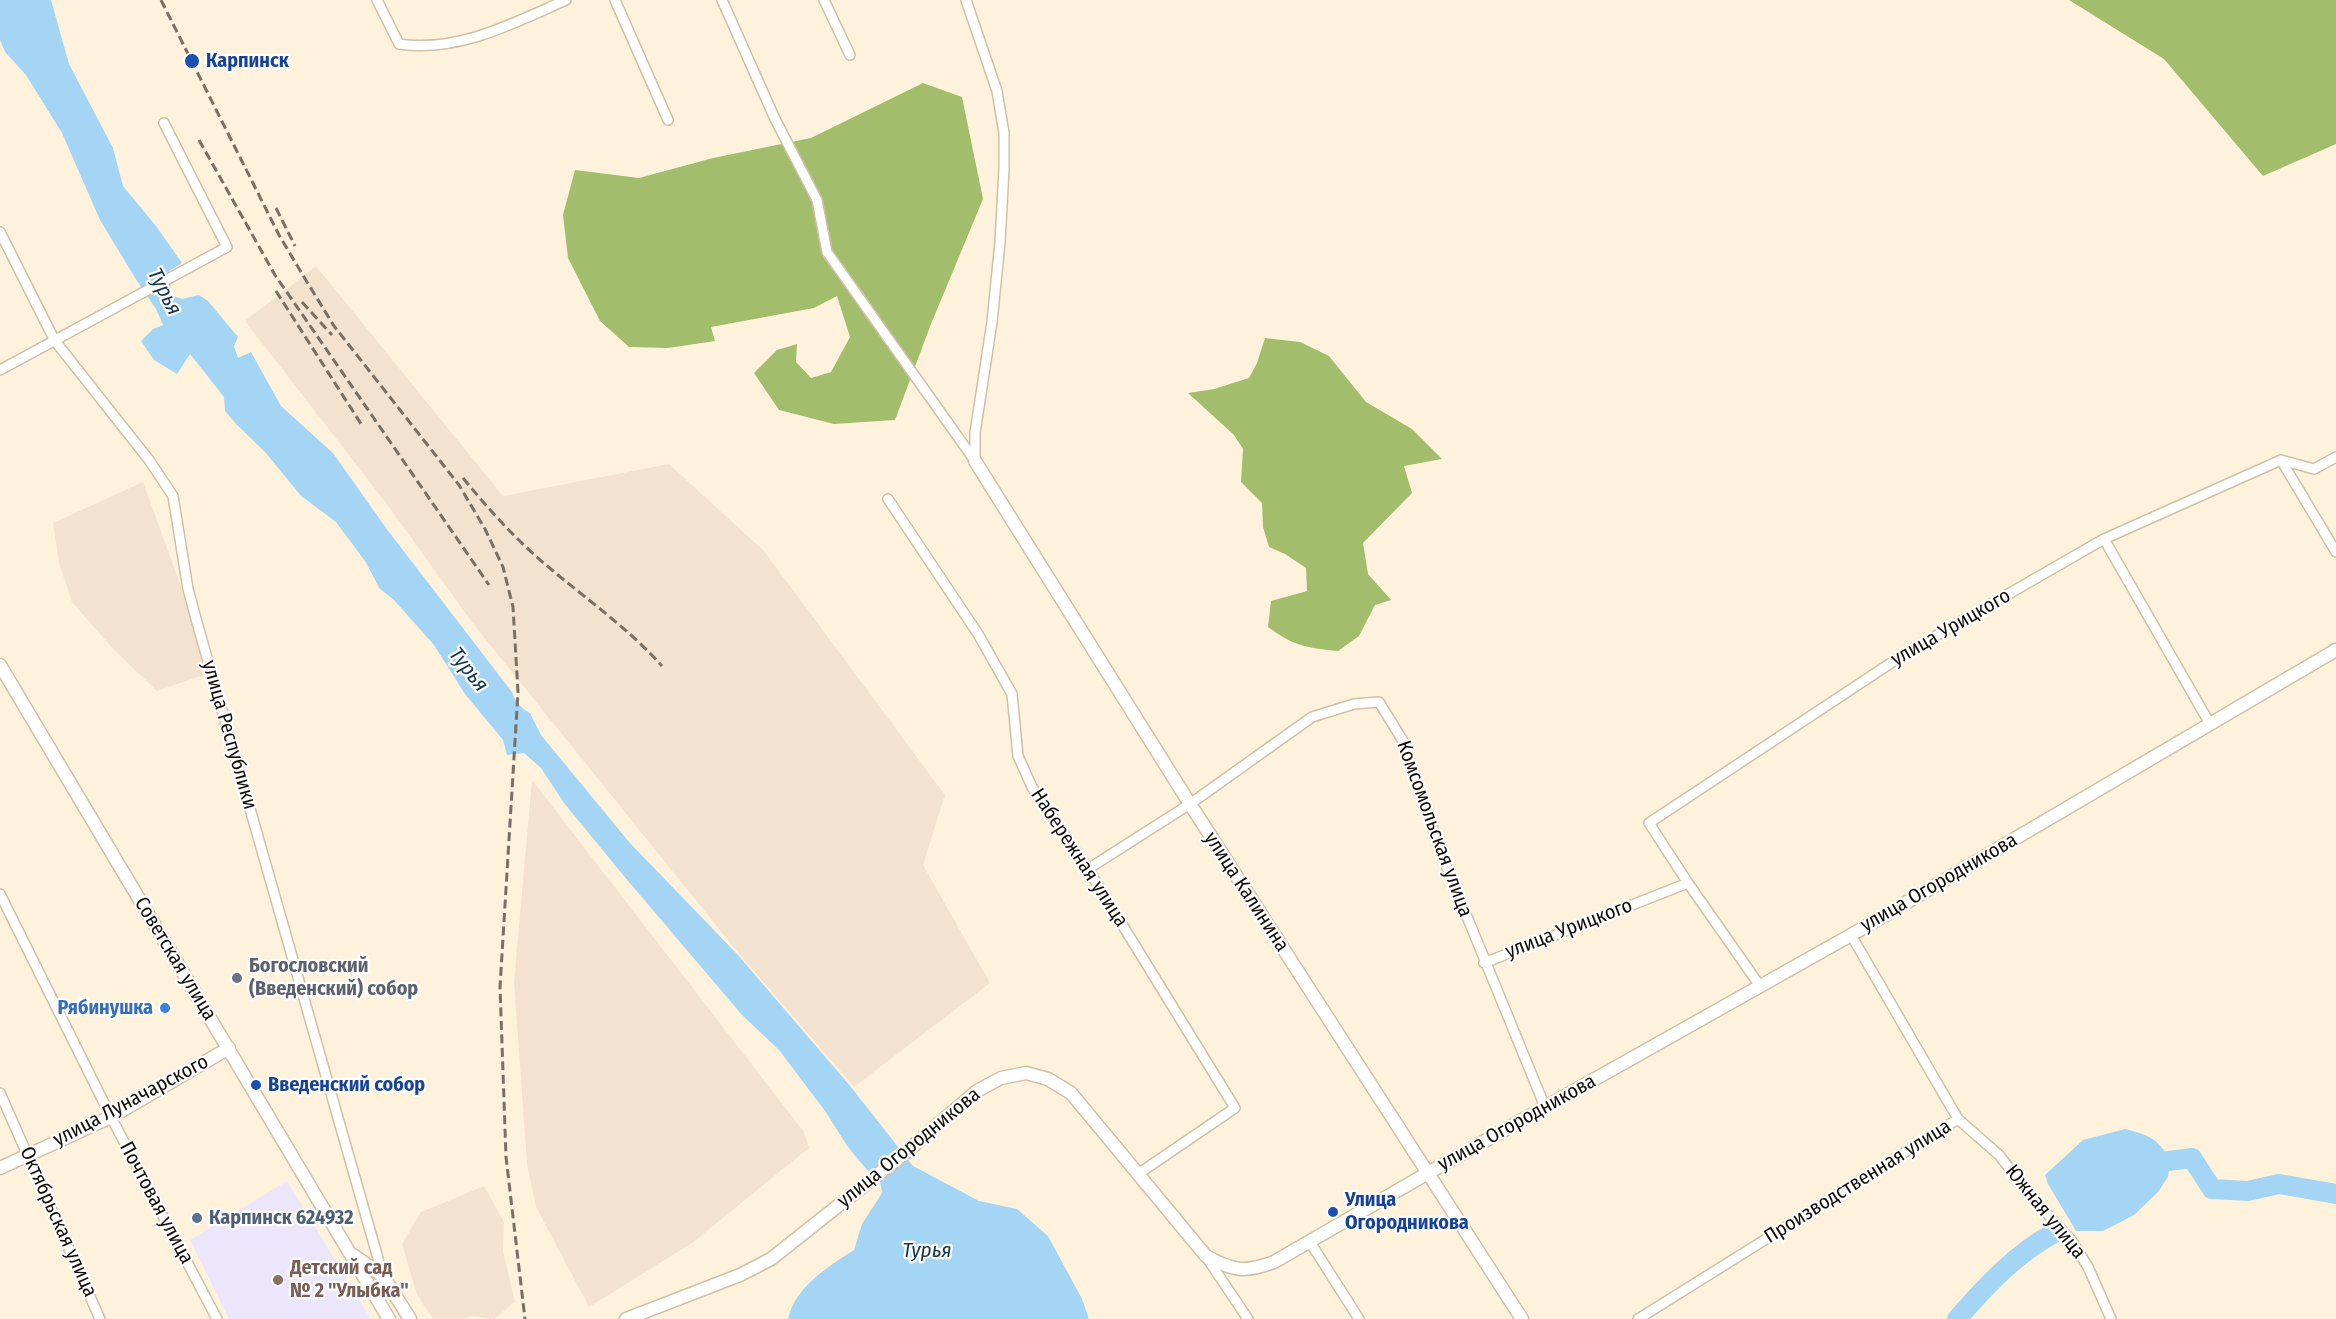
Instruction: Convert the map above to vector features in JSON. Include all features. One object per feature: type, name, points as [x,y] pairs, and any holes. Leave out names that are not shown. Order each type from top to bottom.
[{"type":"street","points":[[376,0],[399,44],[420,47],[461,41],[501,29],[566,0]]},
{"type":"street","points":[[615,0],[669,120]]},
{"type":"street","points":[[722,0],[775,119],[817,200],[827,252],[975,462]]},
{"type":"street","points":[[824,0],[850,55]]},
{"type":"street","points":[[966,0],[997,91],[1004,133],[1000,242],[992,322],[975,433],[975,462]]},
{"type":"street","points":[[0,370],[227,247],[164,123]]},
{"type":"street","name":"улица Республики","points":[[0,232],[55,341],[149,460],[173,496],[185,571],[198,626],[383,1276]]},
{"type":"street","points":[[2281,460],[2314,469],[2336,457]]},
{"type":"street","points":[[2281,460],[2336,552]]},
{"type":"street","name":"улица Урицкого","points":[[1761,986],[1688,883],[1649,823],[1906,653],[2104,539],[2281,460]]},
{"type":"street","name":"улица Калинина","points":[[975,462],[1190,804],[1522,1319]]},
{"type":"street","name":"Набережная улица","points":[[888,499],[978,634],[1012,694],[1018,756],[1032,788],[1088,869],[1235,1108],[1138,1174]]},
{"type":"street","points":[[2104,539],[2210,724]]},
{"type":"street","name":"улица Огородникова","points":[[626,1319],[740,1275],[771,1259],[906,1152],[977,1091],[1001,1078],[1026,1073],[1048,1079],[1071,1093],[1206,1256],[1236,1270],[1255,1269],[1274,1262],[1851,935],[2336,650]]},
{"type":"street","name":"Советская улица","points":[[0,665],[195,997],[229,1048],[389,1319]]},
{"type":"street","name":"Комсомольская улица","points":[[1088,869],[1190,804],[1312,717],[1354,704],[1379,702],[1403,741],[1441,853],[1484,963],[1545,1107]]},
{"type":"street","name":"улица Урицкого","points":[[1484,963],[1688,883]]},
{"type":"street","name":"Почтовая улица","points":[[0,894],[111,1117],[217,1319]]},
{"type":"street","name":"Производственная улица","points":[[1638,1319],[1958,1119],[1851,935]]},
{"type":"street","name":"улица Луначарского","points":[[0,1168],[111,1117],[229,1048]]},
{"type":"street","name":"Октябрьская улица","points":[[0,1093],[100,1319]]},
{"type":"street","name":"Южная улица","points":[[1958,1119],[1999,1155],[2032,1197],[2072,1241],[2088,1267],[2111,1319]]},
{"type":"street","points":[[1310,1242],[1359,1319]]},
{"type":"street","name":"Советская улица","points":[[349,1253],[383,1276],[410,1319]]},
{"type":"street","points":[[1206,1256],[1248,1319]]},
{"type":"shaded area","points":[[316,266],[503,496],[669,464],[764,551],[945,795],[923,865],[990,983],[854,1087],[740,955],[474,625],[386,503],[245,321]]},
{"type":"shaded area","points":[[143,482],[212,672],[157,691],[115,651],[72,602],[59,563],[53,523]]},
{"type":"shaded area","points":[[532,780],[804,1132],[809,1148],[692,1243],[589,1307],[536,1207],[527,1164],[514,982]]},
{"type":"shaded area","name":"Детский сад № 2 \"Улыбка\"","points":[[287,1181],[371,1319],[229,1319],[190,1240]]},
{"type":"shaded area","points":[[484,1186],[504,1222],[503,1251],[515,1302],[494,1319],[470,1316],[465,1319],[433,1319],[417,1295],[402,1244],[421,1212]]},
{"type":"green space","points":[[2069,0],[2336,0],[2336,144],[2263,176],[2164,59]]},
{"type":"green space","points":[[923,83],[962,97],[983,199],[931,324],[895,420],[834,424],[779,410],[754,373],[777,350],[797,344],[796,362],[811,378],[831,372],[850,337],[837,296],[814,308],[711,327],[715,341],[668,348],[629,347],[600,321],[568,258],[563,215],[575,170],[639,178],[713,158],[811,138]]},
{"type":"green space","points":[[1265,338],[1300,342],[1329,356],[1366,402],[1412,429],[1442,459],[1404,466],[1412,493],[1363,543],[1368,574],[1391,600],[1375,605],[1359,636],[1338,651],[1301,645],[1268,627],[1271,601],[1307,591],[1306,568],[1285,554],[1269,547],[1263,527],[1262,503],[1241,482],[1243,449],[1234,435],[1188,393],[1214,389],[1249,378],[1257,363]]},
{"type":"water","name":"Турья","points":[[0,0],[51,0],[69,64],[113,148],[123,186],[156,226],[182,263],[169,271],[171,295],[182,299],[199,295],[208,301],[238,337],[234,346],[238,358],[251,352],[281,406],[333,453],[386,528],[512,692],[515,699],[530,713],[541,735],[629,842],[738,955],[851,1087],[913,1166],[979,1201],[1017,1209],[1048,1236],[1082,1299],[1089,1319],[788,1319],[805,1287],[824,1270],[854,1250],[862,1224],[882,1193],[880,1181],[867,1170],[848,1147],[825,1111],[779,1050],[742,1015],[623,875],[564,803],[541,768],[524,753],[507,755],[503,740],[465,694],[434,645],[393,599],[380,589],[365,561],[336,522],[301,496],[266,453],[225,411],[224,397],[190,354],[177,374],[154,360],[141,341],[153,329],[163,325],[156,309],[100,220],[62,133],[26,75],[5,52],[0,40]]},
{"type":"water","points":[[2125,1129],[2146,1136],[2161,1146],[2170,1159],[2168,1177],[2158,1192],[2134,1215],[2103,1231],[2076,1231],[2045,1175],[2083,1140]]},
{"type":"waterway","points":[[2145,1164],[2192,1158],[2212,1189],[2248,1191],[2279,1184],[2336,1194]]},
{"type":"waterway","points":[[1957,1319],[2015,1260],[2056,1232]]},
{"type":"railway","points":[[161,0],[279,235],[307,282],[334,326],[459,485],[485,529],[503,567],[513,607],[518,692],[500,987],[506,1157],[525,1319]]},
{"type":"railway","points":[[199,140],[275,275],[489,585]]},
{"type":"railway","points":[[276,208],[295,246]]},
{"type":"railway","points":[[276,291],[363,427]]},
{"type":"railway","points":[[302,302],[332,335]]},
{"type":"railway","points":[[463,478],[528,549],[623,628],[662,666]]},
{"type":"place","name":"Карпинск","points":[[192,61]]},
{"type":"place","name":"Богословский (Введенский) собор","points":[[237,978]]},
{"type":"place","name":"Рябинушка","points":[[165,1008]]},
{"type":"place","name":"Введенский собор","points":[[256,1085]]},
{"type":"place","name":"Улица Огородникова","points":[[1333,1212]]},
{"type":"place","name":"Карпинск 624932","points":[[197,1218]]},
{"type":"place","name":"Детский сад № 2 \"Улыбка\"","points":[[278,1280]]}]
